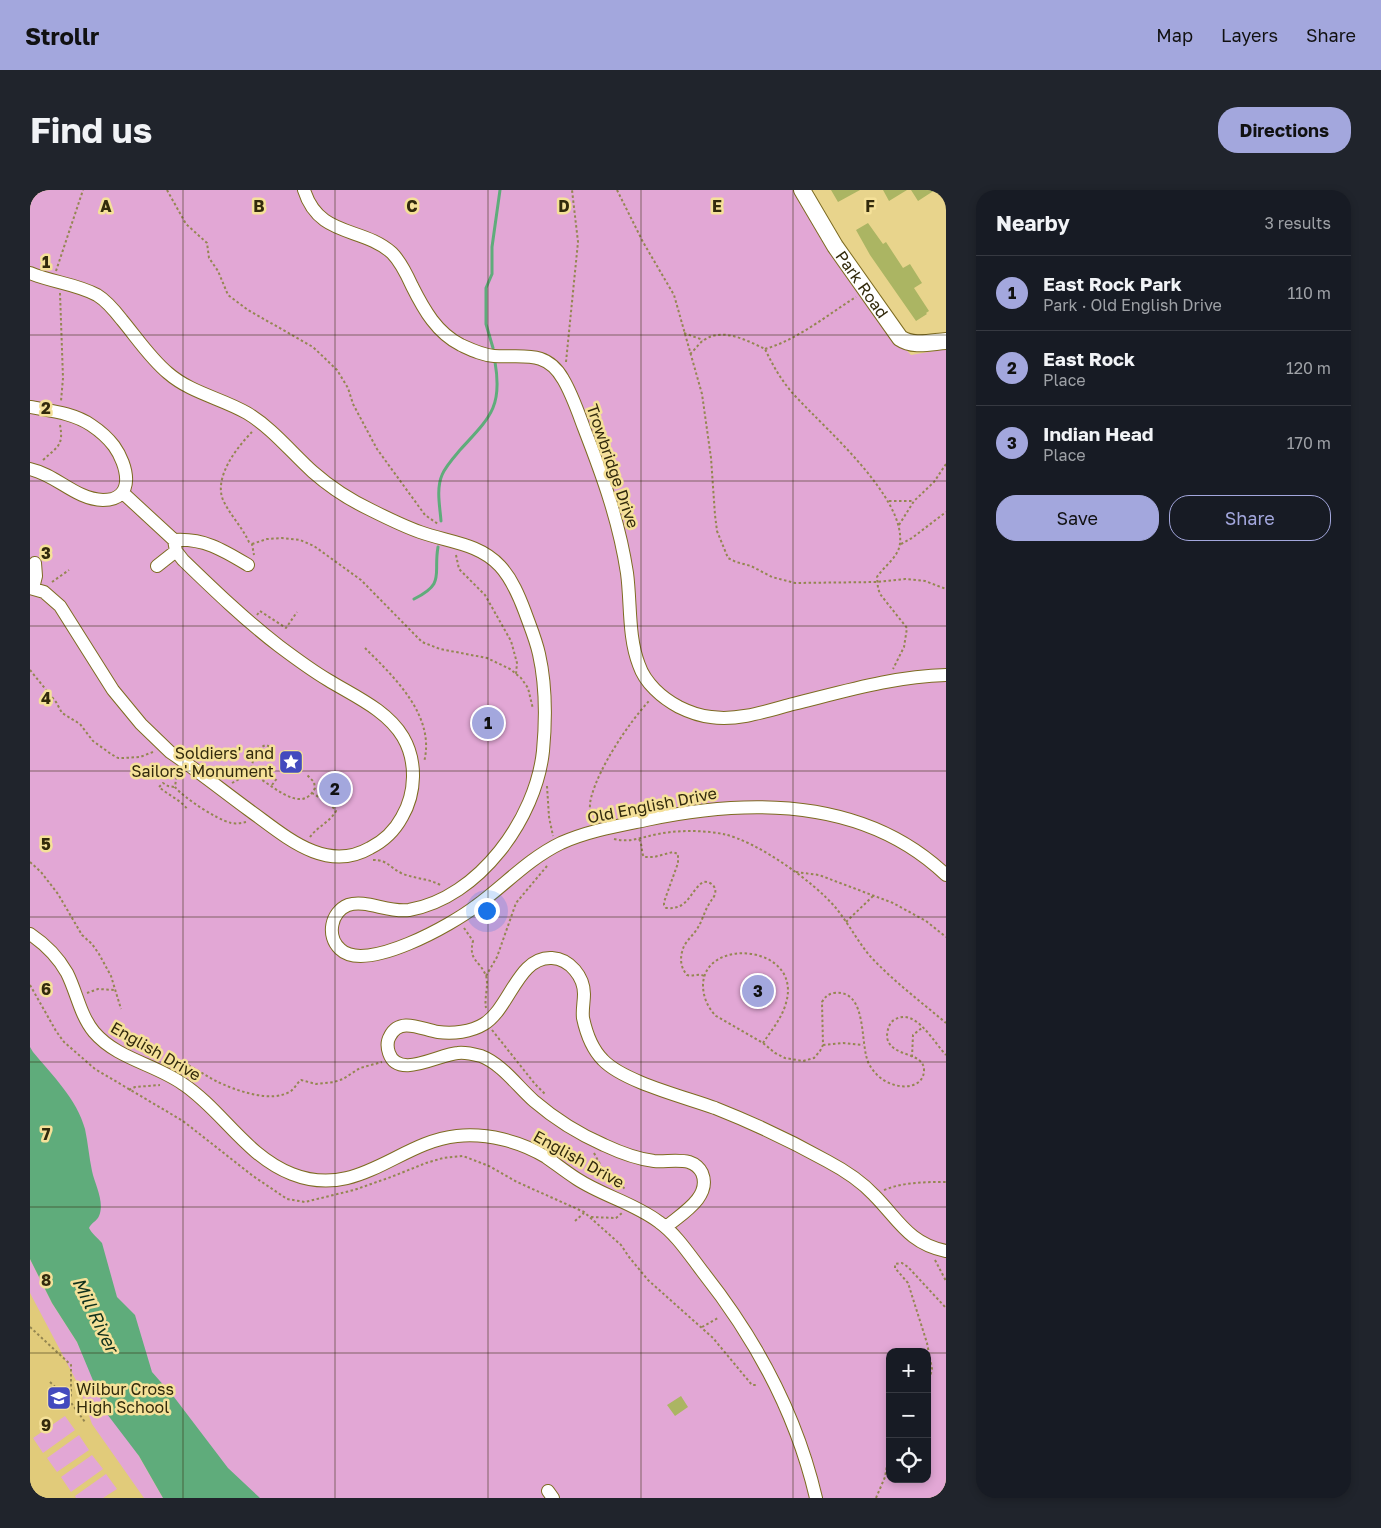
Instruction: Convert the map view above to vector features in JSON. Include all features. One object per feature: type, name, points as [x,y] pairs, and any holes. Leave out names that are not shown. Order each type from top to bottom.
[{"type":"main road","name":"Park Road","points":[[802,190],[835,246],[894,332],[905,341],[916,343],[946,340]]},
{"type":"street","name":"Trowbridge Drive","points":[[304,190],[309,202],[326,221],[339,229],[366,238],[390,252],[406,273],[434,323],[451,340],[484,354],[536,357],[546,361],[560,373],[596,458],[616,515],[627,576],[632,638],[638,663],[642,674],[658,692],[675,705],[698,715],[712,718],[732,717],[877,684],[925,676],[946,675]]},
{"type":"street","name":"Old English Drive","points":[[30,273],[57,283],[85,290],[100,297],[147,352],[178,381],[197,392],[245,412],[260,423],[316,475],[353,500],[417,531],[458,542],[478,550],[499,565],[510,578],[520,598],[539,651],[545,729],[542,757],[533,792],[516,827],[493,859],[450,894],[425,906],[400,911],[361,903],[351,904],[342,908],[333,921],[331,929],[333,939],[341,950],[356,956],[376,954],[405,945],[468,912],[537,856],[558,845],[598,830],[666,815],[723,807],[768,807],[816,811],[850,819],[875,828],[918,852],[946,875]]},
{"type":"street","points":[[30,407],[60,412],[82,420],[108,439],[115,448],[125,472],[126,488],[123,493],[114,499],[88,498],[34,470]]},
{"type":"street","points":[[35,563],[36,589],[60,606],[98,668],[124,704],[140,724],[162,746],[305,849],[322,855],[345,857],[369,849],[386,837],[404,814],[413,783],[414,773],[403,736],[388,720],[362,700],[309,668],[276,644],[183,560],[175,545],[123,493]]},
{"type":"street","points":[[157,566],[175,545],[193,540],[251,560]]},
{"type":"street","name":"English Drive","points":[[30,934],[48,948],[59,961],[67,974],[89,1025],[103,1041],[120,1052],[166,1073],[188,1087],[203,1098],[257,1153],[269,1162],[292,1174],[312,1179],[338,1180],[365,1173],[426,1144],[442,1139],[470,1135],[488,1136],[511,1141],[533,1150],[587,1185],[640,1210],[666,1227],[724,1298],[764,1361],[781,1394],[798,1439],[816,1498]]},
{"type":"street","points":[[666,1227],[694,1204],[702,1192],[704,1187],[703,1174],[692,1163],[685,1161],[650,1161],[635,1157],[587,1137],[555,1118],[532,1100],[492,1062],[482,1057],[468,1053],[446,1054],[411,1065],[403,1065],[392,1058],[388,1050],[389,1038],[392,1033],[401,1027],[413,1025],[432,1031],[468,1030],[487,1017],[507,998],[522,973],[529,966],[542,959],[557,958],[575,970],[583,984],[582,1014],[591,1041],[597,1053],[614,1069],[636,1080],[692,1099],[749,1122],[845,1171],[862,1182],[909,1234],[932,1248],[946,1251]]},
{"type":"path","points":[[34,470],[62,442],[60,412],[63,378],[57,283],[83,190]]},
{"type":"path","points":[[167,190],[186,224],[207,243],[208,253],[228,295],[239,305],[313,347],[336,370],[348,388],[353,404],[377,449],[425,515],[439,525]]},
{"type":"path","points":[[560,373],[566,362],[578,242],[572,190]]},
{"type":"path","points":[[617,190],[643,242],[674,295],[703,401],[711,458],[713,502],[717,531],[728,558],[751,566],[772,577],[795,583],[877,582],[914,579],[946,589]]},
{"type":"path","points":[[690,354],[703,340],[720,335],[732,336],[765,349],[779,345],[808,329],[867,291]]},
{"type":"path","points":[[684,333],[703,340]]},
{"type":"path","points":[[765,349],[786,385],[844,445],[888,501],[898,526],[900,544],[894,557],[880,572],[877,582],[880,594],[907,628],[900,659],[889,673],[877,678],[877,684]]},
{"type":"path","points":[[252,544],[222,500],[221,490],[226,469],[234,452],[260,423]]},
{"type":"path","points":[[898,526],[914,501],[934,482],[946,464]]},
{"type":"path","points":[[888,501],[914,501]]},
{"type":"path","points":[[900,544],[912,538],[946,512]]},
{"type":"path","points":[[252,544],[274,538],[293,538],[306,542],[333,558],[361,580],[422,642],[440,649],[487,658],[510,669],[521,678],[528,688],[532,708],[545,729]]},
{"type":"path","points":[[458,542],[456,562],[459,569],[485,594],[511,641],[517,663],[516,674]]},
{"type":"path","points":[[251,560],[252,544]]},
{"type":"path","points":[[36,589],[51,583],[69,570]]},
{"type":"path","points":[[260,612],[286,628],[297,612]]},
{"type":"path","points":[[365,648],[407,695],[425,729],[427,746],[425,761],[414,773]]},
{"type":"path","points":[[30,670],[56,702],[62,714],[80,724],[93,741],[115,757],[140,757],[155,752],[162,746]]},
{"type":"path","points":[[658,692],[632,721],[620,738],[597,783],[590,808],[598,830],[610,838],[630,841],[681,831],[722,834],[749,843],[794,871],[826,897],[875,960],[946,1023]]},
{"type":"path","points":[[224,792],[233,782],[250,773],[260,748],[266,745],[275,750]]},
{"type":"path","points":[[175,787],[176,774],[182,761]]},
{"type":"path","points":[[250,773],[295,800],[305,798],[312,793],[316,785],[306,774]]},
{"type":"path","points":[[272,785],[278,777]]},
{"type":"path","points":[[546,1095],[535,1084],[487,1017],[484,998],[486,976],[497,957],[516,903],[538,875],[558,856],[560,850],[550,827],[548,781]]},
{"type":"path","points":[[188,810],[182,803],[172,798],[159,787],[163,783],[175,787],[184,796],[214,816],[237,824],[249,821]]},
{"type":"path","points":[[312,793],[330,804],[336,811],[315,830]]},
{"type":"path","points":[[639,839],[644,857],[654,857],[674,852],[678,854],[678,863],[664,902],[666,908],[676,908],[686,903],[703,882],[712,884],[715,888],[715,895],[704,913],[698,929],[685,944],[681,954],[681,965],[687,975],[700,974],[704,976]]},
{"type":"path","points":[[380,860],[390,864],[401,873],[434,882],[446,889]]},
{"type":"path","points":[[30,862],[41,872],[58,894],[82,936],[95,949],[110,976],[121,1009]]},
{"type":"path","points":[[794,871],[819,875],[908,910],[946,937]]},
{"type":"path","points":[[846,922],[873,896]]},
{"type":"path","points":[[460,924],[473,941],[471,953],[486,976]]},
{"type":"path","points":[[763,1043],[783,1011],[788,994],[787,983],[779,967],[773,961],[764,957],[742,953],[720,958],[713,963],[704,976],[703,990],[711,1011],[716,1016],[785,1058],[802,1062],[814,1058],[820,1051],[823,1045],[822,1002],[824,997],[832,993],[844,994],[857,1006],[862,1021],[866,1057],[875,1073],[882,1079],[899,1087],[913,1086],[921,1080],[924,1071],[921,1062],[895,1049],[890,1044],[887,1036],[888,1028],[891,1022],[901,1017],[917,1022],[923,1027],[946,1055]]},
{"type":"path","points":[[30,985],[51,1024],[64,1042],[95,1069],[183,1121],[253,1176],[287,1199],[305,1202],[354,1190],[443,1158],[463,1156],[489,1166],[517,1182],[584,1212],[621,1245],[648,1280],[714,1338],[752,1385],[758,1385]]},
{"type":"path","points":[[76,998],[98,989],[114,990]]},
{"type":"path","points":[[912,1057],[913,1035],[923,1027]]},
{"type":"path","points":[[823,1045],[844,1043],[864,1045]]},
{"type":"path","points":[[174,1070],[179,1062],[181,1062],[196,1068],[214,1080],[238,1090],[274,1096],[289,1092],[301,1080],[316,1084],[334,1082],[343,1079],[360,1068],[392,1058]]},
{"type":"path","points":[[129,1090],[135,1087],[162,1085]]},
{"type":"path","points":[[590,1148],[602,1168],[627,1191]]},
{"type":"path","points":[[876,1196],[893,1187],[915,1183],[946,1182]]},
{"type":"path","points":[[592,1218],[616,1218],[623,1211]]},
{"type":"path","points":[[575,1221],[584,1212]]},
{"type":"path","points":[[932,1248],[934,1257],[946,1281]]},
{"type":"path","points":[[928,1348],[911,1291],[906,1280],[895,1268],[895,1264],[902,1263],[908,1267],[946,1308]]},
{"type":"path","points":[[702,1327],[718,1318]]},
{"type":"path","points":[[30,1327],[71,1365],[71,1398],[69,1400]]},
{"type":"path","points":[[50,1382],[69,1400],[85,1422]]},
{"type":"path","points":[[876,1498],[886,1471]]},
{"type":"shaded area","points":[[30,190],[799,190],[874,316],[911,355],[946,349],[946,1498],[229,1498],[164,1419],[30,1084]]},
{"type":"shaded area","points":[[30,1259],[52,1303],[77,1342],[90,1371],[163,1498],[144,1498],[92,1424],[78,1384],[30,1293]]},
{"type":"shaded area","name":"Wilbur Cross High School","points":[[30,1271],[157,1498],[30,1498]]},
{"type":"shaded area","points":[[65,1416],[75,1430],[43,1453],[33,1438]]},
{"type":"shaded area","points":[[79,1435],[89,1450],[57,1472],[47,1458]]},
{"type":"shaded area","points":[[92,1455],[103,1469],[71,1492],[61,1477]]},
{"type":"shaded area","points":[[106,1474],[117,1489],[103,1498],[76,1498],[75,1496]]},
{"type":"water","name":"Mill River","points":[[30,1047],[63,1088],[81,1118],[101,1205],[99,1216],[89,1228],[102,1243],[117,1297],[135,1315],[152,1372],[174,1397],[228,1468],[260,1498],[163,1498],[139,1456],[107,1414],[77,1342],[52,1303],[30,1259]]},
{"type":"building","points":[[831,190],[860,190],[838,202]]},
{"type":"building","points":[[883,190],[907,190],[889,201]]},
{"type":"building","points":[[911,190],[935,190],[918,201]]},
{"type":"building","points":[[868,223],[883,244],[886,242],[903,268],[910,264],[922,283],[914,288],[929,311],[916,321],[870,255],[856,230]]},
{"type":"building","points":[[681,1396],[688,1407],[675,1416],[667,1405]]},
{"type":"waterway","points":[[493,348],[486,324],[486,288],[492,274],[492,247],[500,190]]},
{"type":"waterway","points":[[441,521],[439,504],[440,480],[450,462],[479,429],[491,411],[497,391],[495,362]]},
{"type":"waterway","points":[[414,599],[431,588],[434,583],[438,547]]},
{"type":"place","name":"East Rock Park","points":[[488,723]]},
{"type":"place","name":"Soldiers' and Sailors' Monument","points":[[291,762]]},
{"type":"place","name":"East Rock","points":[[335,789]]},
{"type":"place","name":"Indian Head","points":[[758,991]]},
{"type":"place","name":"Wilbur Cross High School","points":[[59,1398]]}]
